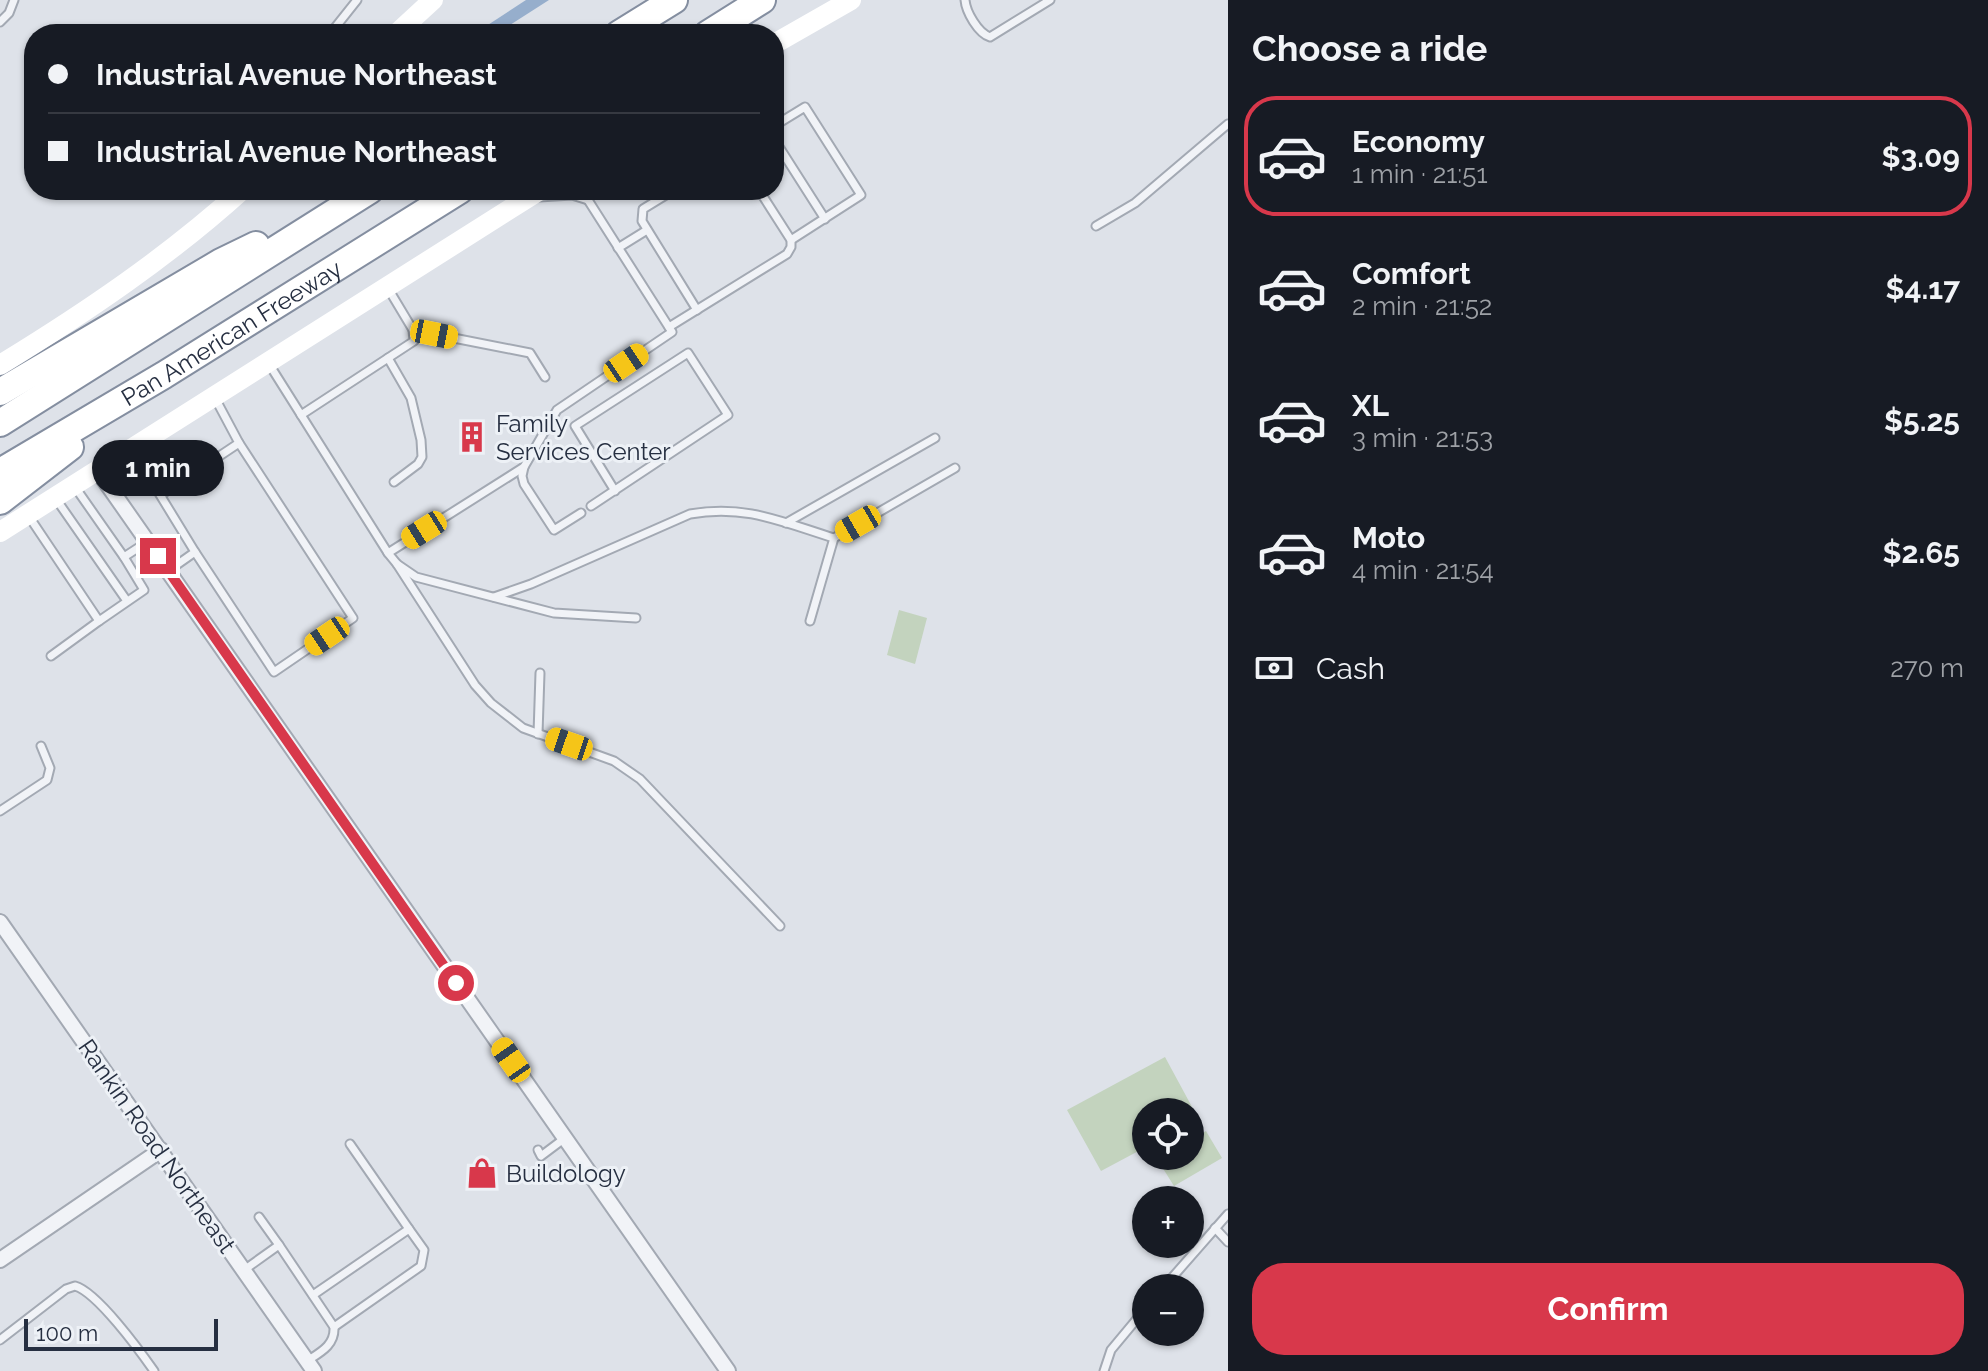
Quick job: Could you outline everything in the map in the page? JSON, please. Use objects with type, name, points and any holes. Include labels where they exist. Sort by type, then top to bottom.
[{"type":"highway","points":[[635,24],[674,0]]},
{"type":"highway","points":[[724,24],[762,0]]},
{"type":"highway","points":[[0,392],[221,262],[348,200]]},
{"type":"highway","name":"Pan American Freeway","points":[[0,423],[352,200]]},
{"type":"highway","name":"Pan American Freeway","points":[[0,472],[164,375],[444,200]]},
{"type":"highway","points":[[0,501],[164,375]]},
{"type":"main road","points":[[402,24],[420,0]]},
{"type":"main road","points":[[405,24],[433,0]]},
{"type":"main road","points":[[784,38],[851,0]]},
{"type":"main road","points":[[0,364],[108,296],[230,200]]},
{"type":"main road","points":[[0,532],[525,200]]},
{"type":"street","points":[[98,471],[728,1371]]},
{"type":"street","name":"Rankin Road Northeast","points":[[0,922],[311,1366]]},
{"type":"street","points":[[0,1260],[161,1150]]},
{"type":"lane","points":[[0,22],[9,13],[14,0]]},
{"type":"lane","points":[[338,24],[357,0]]},
{"type":"lane","points":[[965,0],[966,8],[984,35],[990,37],[1050,0]]},
{"type":"lane","points":[[784,120],[805,107],[861,195],[791,240]]},
{"type":"lane","points":[[1096,226],[1135,203],[1228,124]]},
{"type":"lane","points":[[784,155],[825,219]]},
{"type":"lane","points":[[581,513],[554,530],[524,484],[524,467],[557,410],[672,332],[588,200]]},
{"type":"lane","points":[[658,200],[643,209],[642,221],[697,310]]},
{"type":"lane","points":[[669,327],[787,254],[791,240],[765,200]]},
{"type":"lane","points":[[618,248],[647,230]]},
{"type":"lane","points":[[301,415],[414,341],[413,330],[388,288]]},
{"type":"lane","points":[[413,330],[530,353],[545,377]]},
{"type":"lane","points":[[591,506],[615,491],[728,415],[688,353],[575,426],[615,491]]},
{"type":"lane","points":[[388,358],[411,398],[422,457],[418,464],[394,482]]},
{"type":"lane","points":[[268,362],[388,553],[475,685],[491,703],[523,728],[614,761],[640,779],[780,926]]},
{"type":"lane","points":[[132,448],[195,552],[274,672],[353,618],[239,443],[214,396]]},
{"type":"lane","points":[[786,523],[935,438]]},
{"type":"lane","points":[[161,495],[239,443]]},
{"type":"lane","points":[[388,553],[524,467]]},
{"type":"lane","points":[[810,621],[834,538],[955,468]]},
{"type":"lane","points":[[51,656],[144,590],[74,486]]},
{"type":"lane","points":[[55,498],[127,601]]},
{"type":"lane","points":[[492,597],[531,584],[690,514],[713,510],[742,510],[834,538]]},
{"type":"lane","points":[[28,515],[99,621]]},
{"type":"lane","points":[[124,557],[147,542]]},
{"type":"lane","points":[[168,571],[195,552]]},
{"type":"lane","points":[[397,564],[416,577],[554,613],[636,618]]},
{"type":"lane","points":[[538,734],[540,673]]},
{"type":"lane","points":[[0,811],[47,780],[50,768],[41,746]]},
{"type":"lane","points":[[538,1150],[541,1156],[565,1138]]},
{"type":"lane","points":[[334,1327],[421,1266],[424,1250],[350,1144]]},
{"type":"lane","points":[[1175,1274],[1228,1214]]},
{"type":"lane","points":[[259,1217],[334,1327],[330,1345],[311,1366]]},
{"type":"lane","points":[[1215,1228],[1228,1242]]},
{"type":"lane","points":[[313,1295],[409,1229]]},
{"type":"lane","points":[[244,1270],[279,1245]]},
{"type":"lane","points":[[0,1340],[66,1289],[75,1286],[88,1292],[154,1371]]},
{"type":"lane","points":[[1104,1371],[1111,1350],[1132,1325]]},
{"type":"green space","points":[[899,610],[927,618],[915,664],[887,655]]},
{"type":"green space","points":[[1165,1057],[1187,1098],[1132,1098],[1132,1154],[1101,1171],[1067,1110]]},
{"type":"green space","points":[[1204,1132],[1222,1158],[1204,1168]]},
{"type":"green space","points":[[1164,1170],[1201,1170],[1174,1186]]},
{"type":"water","points":[[526,0],[549,0],[512,24],[489,24]]},
{"type":"place","name":"Family Services Center","points":[[472,437]]},
{"type":"place","name":"Buildology","points":[[482,1173]]},
{"type":"route","points":[[158,556],[456,983]]}]
